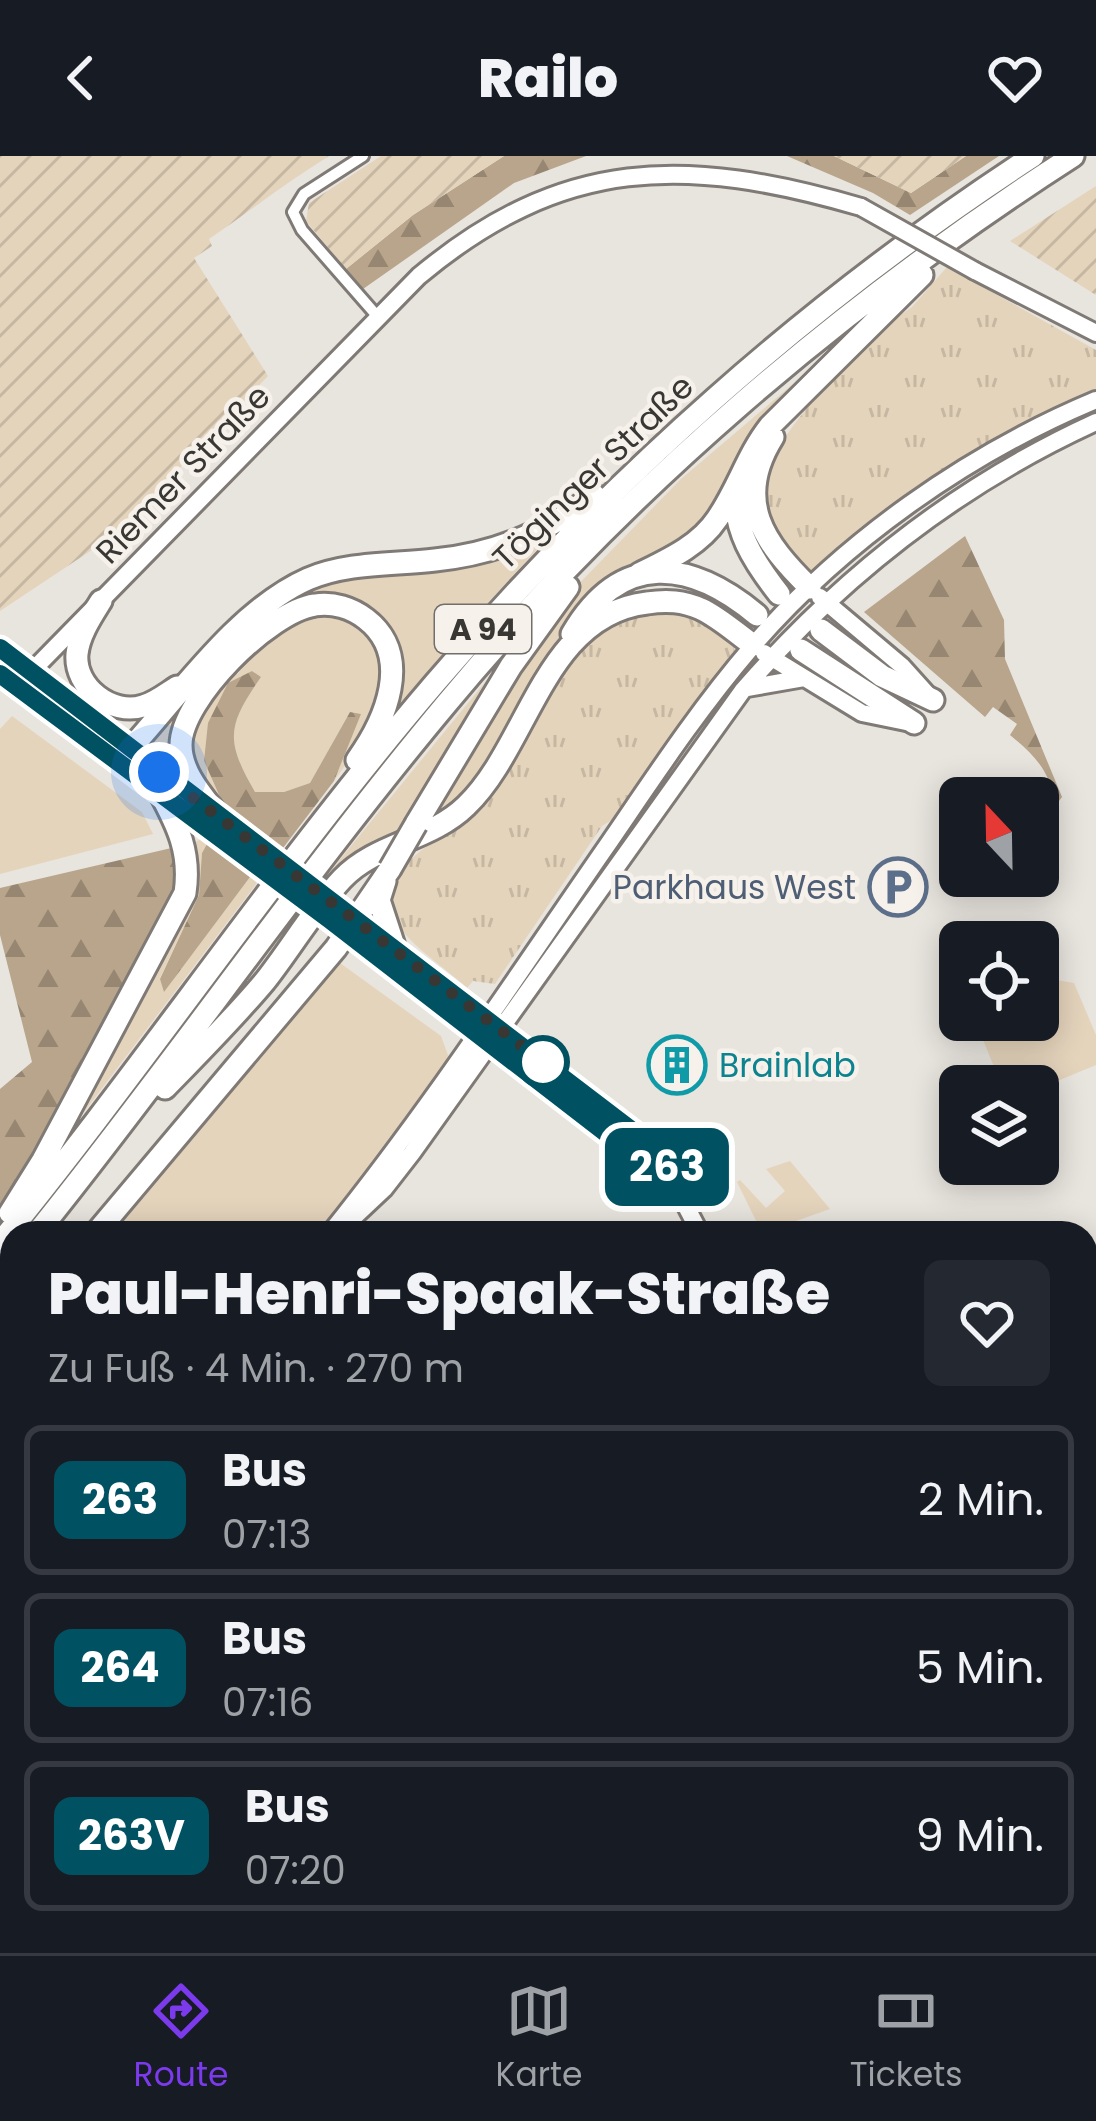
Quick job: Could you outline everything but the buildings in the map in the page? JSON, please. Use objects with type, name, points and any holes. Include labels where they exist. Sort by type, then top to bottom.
[{"type":"highway","name":"Töginger Straße","points":[[18,1221],[331,813],[493,617],[569,536],[650,458],[812,318],[1033,156]]},
{"type":"highway","name":"Töginger Straße","points":[[47,1221],[424,732],[594,543],[777,376],[976,222],[1073,156]]},
{"type":"highway","points":[[117,1133],[231,1020],[341,880],[358,865],[429,834],[472,801],[592,604],[617,584],[691,546],[716,522],[750,452],[788,408],[976,222]]},
{"type":"highway","points":[[788,408],[756,478],[755,506],[762,532],[777,555],[818,595]]},
{"type":"highway","points":[[130,759],[249,618],[299,584],[348,567],[490,552],[539,532],[650,458]]},
{"type":"highway","points":[[736,485],[744,542],[779,594]]},
{"type":"highway","points":[[395,949],[380,900],[390,869],[511,666],[575,578],[594,543]]},
{"type":"highway","points":[[639,574],[692,574],[726,590],[758,615]]},
{"type":"highway","points":[[101,601],[76,656],[86,684],[102,700],[127,709],[142,706],[198,674]]},
{"type":"highway","points":[[554,666],[600,619],[636,604],[659,601],[700,608],[762,652]]},
{"type":"highway","points":[[219,817],[186,768],[181,751],[185,722],[206,690],[270,624],[319,604],[345,608],[374,626],[388,650],[392,675],[385,711],[369,744],[341,782],[331,813]]},
{"type":"highway","points":[[820,630],[882,676],[933,700]]},
{"type":"highway","points":[[801,650],[914,723]]},
{"type":"highway","points":[[3,1221],[43,1160],[185,893],[188,872],[182,835],[159,791]]},
{"type":"highway","points":[[105,1221],[342,919],[390,869]]},
{"type":"main road","name":"Riemer Straße","points":[[32,678],[101,601],[451,246],[487,220],[548,188],[604,169],[673,161],[743,166],[816,188],[861,207],[1096,333]]},
{"type":"main road","points":[[347,1221],[384,1189],[701,709],[905,509],[1022,435],[1096,400]]},
{"type":"main road","points":[[818,595],[970,489],[1096,422]]},
{"type":"main road","points":[[818,595],[902,666],[933,700]]},
{"type":"main road","points":[[0,648],[53,702],[219,817],[237,839]]},
{"type":"main road","points":[[762,652],[862,712],[914,723]]},
{"type":"main road","points":[[489,1033],[674,787],[743,690],[762,652]]},
{"type":"main road","points":[[0,664],[4,683]]},
{"type":"main road","points":[[4,683],[32,678]]},
{"type":"main road","points":[[743,690],[804,678]]},
{"type":"main road","points":[[4,683],[53,702]]},
{"type":"main road","points":[[130,759],[159,791],[237,839],[489,1033]]},
{"type":"main road","points":[[656,774],[674,787]]},
{"type":"main road","points":[[342,919],[395,949],[642,1161],[670,1175],[694,1221]]},
{"type":"street","points":[[363,156],[304,194],[293,212],[302,230],[378,317]]},
{"type":"green space","points":[[0,156],[329,156],[209,239],[212,246],[194,258],[268,376],[131,524],[0,611]]},
{"type":"green space","points":[[381,156],[504,156],[413,215],[346,269],[306,221],[309,203]]},
{"type":"green space","points":[[504,156],[586,156],[514,183],[363,289],[346,269],[413,215]]},
{"type":"green space","points":[[787,156],[834,156],[911,193],[966,156],[999,156],[910,215],[873,193]]},
{"type":"green space","points":[[834,156],[966,156],[911,193]]},
{"type":"green space","points":[[1096,186],[1096,295],[1010,241]]},
{"type":"green space","points":[[947,267],[1096,350],[1096,394],[1074,402],[816,573],[809,570],[788,554],[765,513],[764,485],[773,459],[788,433],[830,383],[912,307]]},
{"type":"green space","points":[[854,332],[748,441],[705,523],[573,619],[471,793],[426,824],[565,598],[681,479]]},
{"type":"green space","points":[[554,531],[392,715],[400,692],[359,603],[327,594],[291,603],[193,696],[189,788],[144,751],[147,740],[250,631],[323,581]]},
{"type":"green space","points":[[965,536],[1004,620],[1005,659],[1054,777],[1046,777],[1028,750],[1010,735],[1017,724],[993,707],[985,717],[864,612]]},
{"type":"green space","points":[[676,609],[732,639],[736,656],[615,818],[602,826],[495,984],[473,981],[467,988],[395,921],[389,907],[392,881],[414,856],[485,799],[586,643],[630,612]]},
{"type":"green space","points":[[307,611],[336,613],[365,630],[384,659],[386,676],[377,708],[334,781],[360,714],[350,712],[310,783],[284,792],[255,792],[234,746],[241,708],[261,677],[252,671],[204,761],[224,806],[190,754],[198,713],[219,687],[239,673],[245,658]]},
{"type":"green space","points":[[518,642],[412,822],[392,842],[330,883],[324,879]]},
{"type":"green space","points":[[252,671],[261,677],[242,708],[234,733],[238,759],[255,792],[284,792],[310,783],[350,712],[361,714],[334,781],[283,848],[224,806],[204,761],[208,723],[228,683]]},
{"type":"green space","points":[[12,716],[142,812],[153,834],[0,874],[0,729]]},
{"type":"green space","points":[[201,839],[207,844],[199,895],[160,978],[164,991],[250,877],[257,883],[63,1140],[178,923],[191,844]]},
{"type":"green space","points":[[207,844],[250,877],[164,992],[160,979],[199,895]]},
{"type":"green space","points":[[180,846],[173,895],[0,1207],[0,1089],[32,1062],[0,935],[0,888]]},
{"type":"green space","points":[[340,963],[441,1036],[449,1058],[327,1221],[122,1221]]},
{"type":"green space","points":[[1059,980],[1074,983],[1096,1035],[1096,1065],[1059,1080],[1059,1065],[993,1065],[983,1041],[1059,1041]]},
{"type":"green space","points":[[790,1161],[830,1209],[796,1221],[756,1221],[737,1182],[766,1208],[785,1191],[766,1169]]},
{"type":"bus line","name":"263","points":[[0,648],[656,1149],[670,1175],[642,1161],[0,674]]},
{"type":"place","name":"Parkhaus West","points":[[898,887]]},
{"type":"place","name":"Brainlab","points":[[677,1065]]},
{"type":"route","points":[[159,772],[543,1062]]}]
